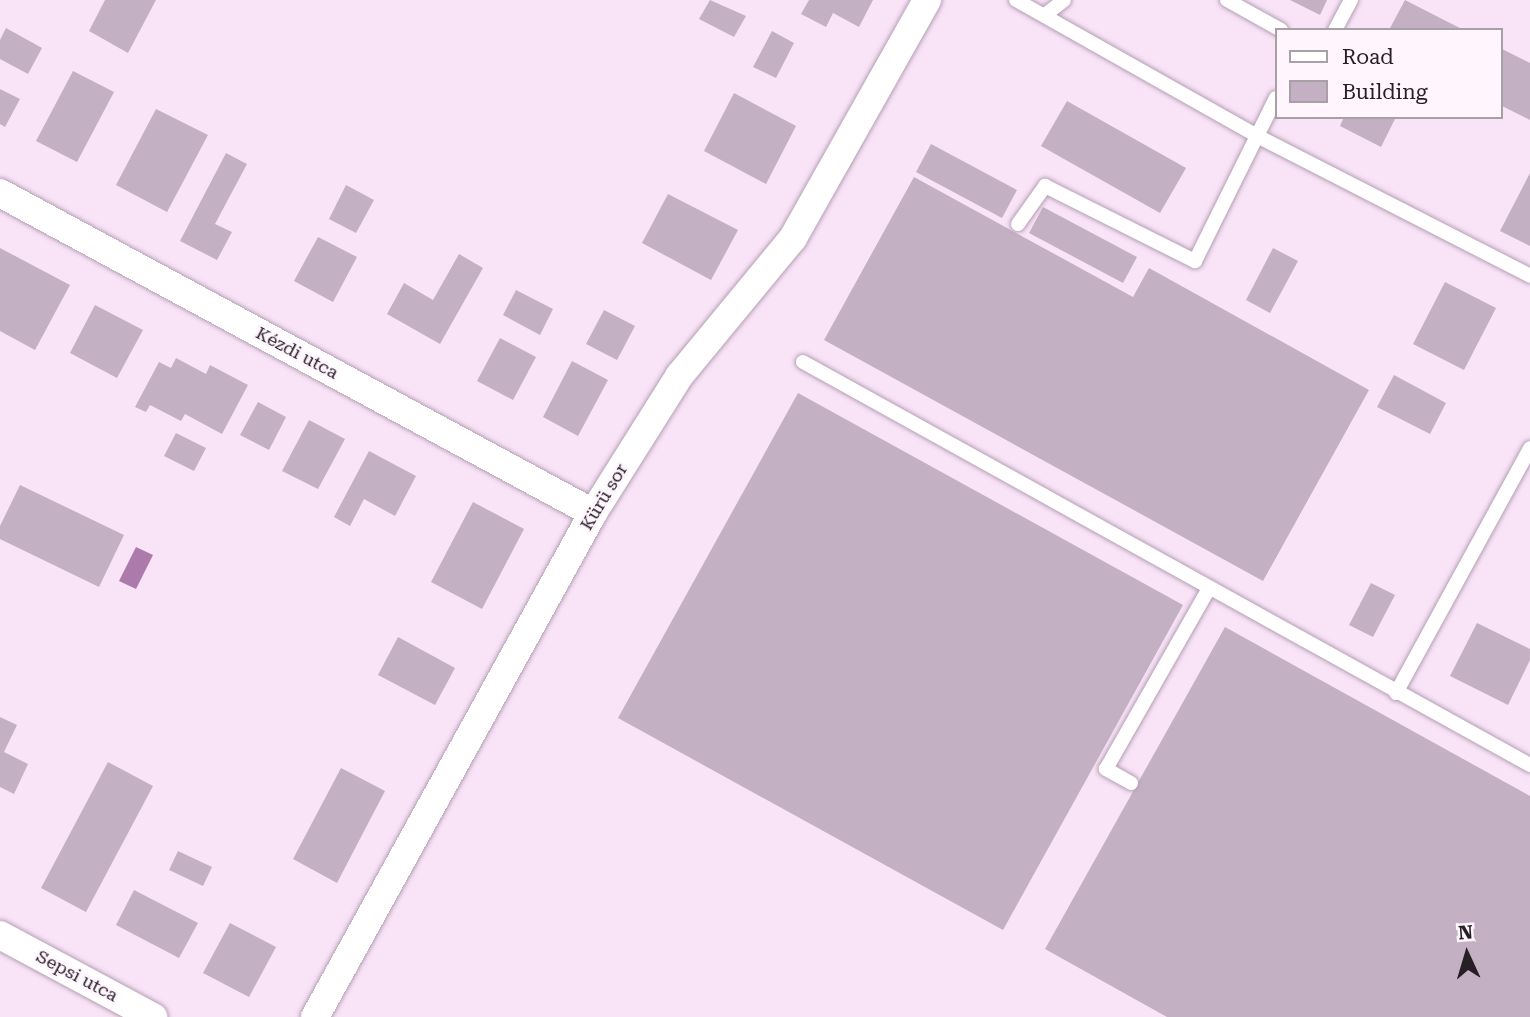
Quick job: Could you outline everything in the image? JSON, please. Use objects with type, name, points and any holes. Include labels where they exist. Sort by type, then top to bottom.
[{"type":"street","name":"Kürü sor","points":[[316,1017],[593,513],[680,375],[793,238],[926,0]]},
{"type":"street","name":"Kézdi utca","points":[[0,192],[593,513]]},
{"type":"street","name":"Sepsi utca","points":[[0,935],[153,1017]]},
{"type":"lane","points":[[1016,0],[1257,136],[1530,276]]},
{"type":"lane","points":[[1045,15],[1064,0]]},
{"type":"lane","points":[[1227,0],[1277,28]]},
{"type":"lane","points":[[1336,28],[1351,0]]},
{"type":"lane","points":[[1018,224],[1045,186],[1195,261],[1274,102]]},
{"type":"lane","points":[[803,362],[1209,590],[1530,765]]},
{"type":"lane","points":[[1396,693],[1530,448]]},
{"type":"lane","points":[[1131,783],[1106,769],[1209,590]]},
{"type":"shaded area","points":[[136,547],[153,555],[136,589],[119,581]]},
{"type":"building","points":[[105,0],[156,0],[128,53],[89,31]]},
{"type":"building","points":[[710,0],[746,16],[734,37],[699,19]]},
{"type":"building","points":[[809,0],[873,0],[859,27],[833,13],[826,27],[801,14]]},
{"type":"building","points":[[1290,0],[1327,0],[1320,15]]},
{"type":"building","points":[[1405,0],[1460,28],[1390,28]]},
{"type":"building","points":[[6,28],[42,48],[28,74],[0,59],[0,40]]},
{"type":"building","points":[[772,31],[794,43],[776,78],[753,67]]},
{"type":"building","points":[[1502,49],[1530,63],[1530,120],[1502,106]]},
{"type":"building","points":[[73,71],[114,92],[77,162],[36,141]]},
{"type":"building","points":[[0,89],[20,99],[5,127],[0,124]]},
{"type":"building","points":[[734,93],[796,126],[766,184],[704,151]]},
{"type":"building","points":[[1067,101],[1186,168],[1160,213],[1041,146]]},
{"type":"building","points":[[156,109],[208,135],[167,212],[116,185]]},
{"type":"building","points":[[1343,119],[1395,119],[1381,147],[1340,126]]},
{"type":"building","points":[[931,144],[1017,190],[1002,218],[916,172]]},
{"type":"building","points":[[226,153],[247,164],[215,224],[232,232],[217,260],[180,241]]},
{"type":"building","points":[[1530,173],[1530,246],[1500,231]]},
{"type":"building","points":[[914,177],[1133,297],[1149,268],[1369,390],[1263,581],[824,340]]},
{"type":"building","points":[[346,185],[374,200],[356,233],[329,219]]},
{"type":"building","points":[[668,194],[738,230],[711,280],[642,243]]},
{"type":"building","points":[[1043,207],[1137,257],[1123,283],[1029,233]]},
{"type":"building","points":[[318,237],[357,257],[333,302],[294,281]]},
{"type":"building","points":[[0,248],[70,285],[35,350],[0,331]]},
{"type":"building","points":[[1273,248],[1298,261],[1270,313],[1246,300]]},
{"type":"building","points":[[459,254],[483,268],[440,344],[387,314],[404,283],[433,300]]},
{"type":"building","points":[[1445,282],[1496,308],[1464,370],[1413,344]]},
{"type":"building","points":[[516,290],[553,309],[540,335],[503,315]]},
{"type":"building","points":[[95,305],[143,330],[117,378],[70,353]]},
{"type":"building","points":[[604,310],[635,326],[617,360],[586,344]]},
{"type":"building","points":[[500,338],[536,357],[513,400],[477,381]]},
{"type":"building","points":[[176,358],[206,374],[210,365],[248,385],[222,434],[185,414],[181,421],[150,405],[146,412],[135,407],[159,362],[171,368]]},
{"type":"building","points":[[572,361],[608,380],[578,436],[543,417]]},
{"type":"building","points":[[1394,375],[1446,403],[1430,434],[1377,407]]},
{"type":"building","points":[[798,393],[1183,605],[1003,930],[618,718]]},
{"type":"building","points":[[258,402],[286,417],[269,450],[240,435]]},
{"type":"building","points":[[309,420],[345,439],[318,489],[282,471]]},
{"type":"building","points":[[176,433],[206,448],[194,471],[164,456]]},
{"type":"building","points":[[369,451],[416,476],[395,516],[364,499],[350,526],[334,517]]},
{"type":"building","points":[[20,485],[124,535],[99,587],[0,539],[0,526]]},
{"type":"building","points":[[473,502],[524,529],[482,609],[431,582]]},
{"type":"building","points":[[1371,583],[1395,595],[1373,637],[1349,625]]},
{"type":"building","points":[[1477,623],[1530,649],[1530,660],[1508,705],[1450,676]]},
{"type":"building","points":[[1225,627],[1530,796],[1530,1017],[1167,1017],[1045,949]]},
{"type":"building","points":[[398,637],[455,668],[435,705],[378,675]]},
{"type":"building","points":[[0,717],[17,725],[4,752],[28,764],[14,794],[0,787]]},
{"type":"building","points":[[108,762],[153,786],[86,912],[41,888]]},
{"type":"building","points":[[341,768],[385,791],[337,883],[293,859]]},
{"type":"building","points":[[178,851],[212,867],[203,886],[169,870]]},
{"type":"building","points":[[134,890],[198,923],[179,958],[116,925]]},
{"type":"building","points":[[230,923],[276,947],[249,997],[203,973]]}]
